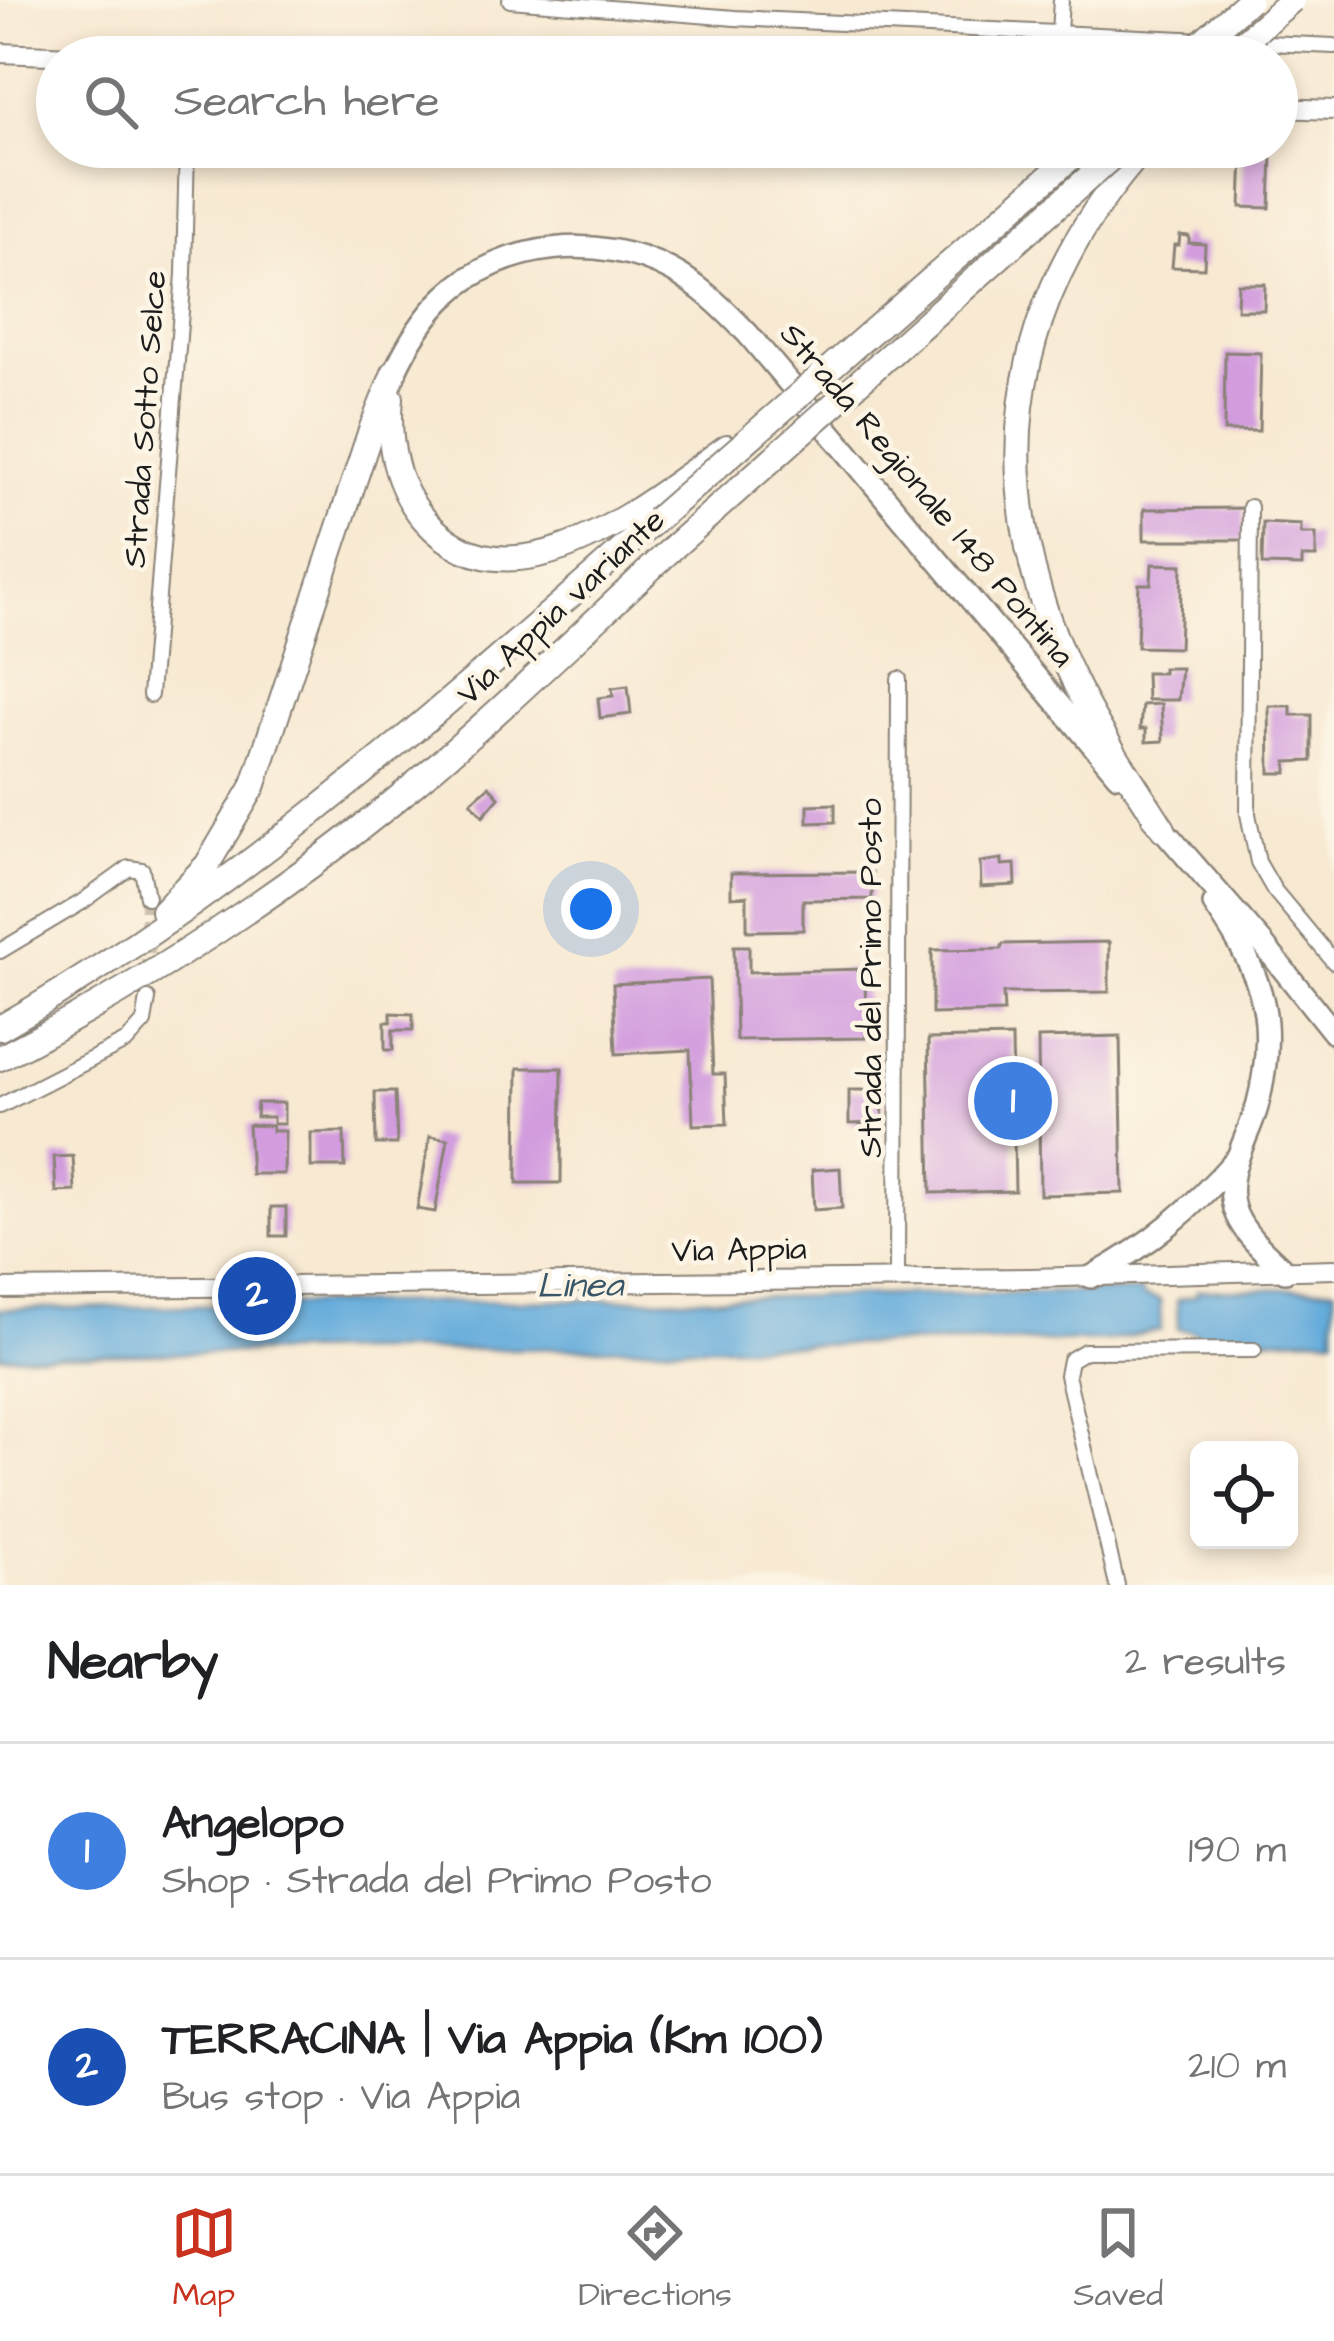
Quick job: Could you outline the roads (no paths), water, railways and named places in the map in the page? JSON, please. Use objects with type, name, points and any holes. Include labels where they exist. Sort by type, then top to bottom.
[{"type":"highway","points":[[1209,36],[1250,0]]},
{"type":"highway","points":[[1252,36],[1282,8]]},
{"type":"highway","name":"Via Appia variante","points":[[0,1028],[119,955],[329,802],[648,513],[793,400],[1059,168]]},
{"type":"highway","name":"Via Appia variante","points":[[0,1058],[143,976],[320,859],[500,709],[677,544],[1099,168]]},
{"type":"highway","points":[[1128,168],[1089,216],[1054,282],[1025,373],[1018,462],[1032,558],[1058,646],[1088,707],[1163,829]]},
{"type":"highway","points":[[394,373],[390,428],[399,476],[423,518],[460,547],[487,558],[539,555],[648,513]]},
{"type":"highway","points":[[0,1028],[121,945],[207,866],[253,787],[394,373]]},
{"type":"main road","points":[[0,53],[36,54]]},
{"type":"main road","points":[[1298,109],[1334,110]]},
{"type":"main road","name":"Strada Regionale 148 Pontina","points":[[394,373],[443,298],[499,263],[534,252],[573,247],[649,260],[699,288],[740,325],[1334,1033]]},
{"type":"main road","points":[[1163,829],[1239,943],[1260,992],[1267,1028],[1257,1106],[1232,1184],[1234,1209],[1246,1231],[1285,1271]]},
{"type":"main road","points":[[1263,944],[1334,1014]]},
{"type":"main road","points":[[1091,1276],[1174,1224],[1237,1157]]},
{"type":"main road","name":"Via Appia","points":[[0,1289],[1334,1269]]},
{"type":"street","points":[[510,0],[735,18],[1122,36]]},
{"type":"street","points":[[1059,33],[1061,0]]},
{"type":"street","points":[[1298,44],[1334,46]]},
{"type":"street","name":"Strada Sotto Selce","points":[[151,695],[184,274],[187,168]]},
{"type":"street","points":[[1250,506],[1248,814],[1258,862],[1274,890],[1334,962]]},
{"type":"street","name":"Strada del Primo Posto","points":[[897,1278],[898,679]]},
{"type":"street","points":[[0,951],[129,868],[142,870],[147,897]]},
{"type":"street","points":[[0,1106],[127,1041],[144,1022],[148,998]]},
{"type":"street","points":[[1117,1585],[1067,1375],[1070,1360],[1084,1352],[1254,1350]]},
{"type":"water","points":[[1334,1288],[1334,1337],[1198,1339],[1197,1332],[1178,1329],[1177,1300],[1197,1295],[1197,1290]]},
{"type":"water","points":[[1142,1291],[1143,1296],[1160,1300],[1161,1330],[1107,1341],[0,1356],[0,1309]]},
{"type":"tunnel","points":[[147,897],[148,975]]},
{"type":"place","name":"Angelopo","points":[[1013,1101]]},
{"type":"place","name":"TERRACINA | Via Appia (Km 100)","points":[[257,1296]]},
{"type":"water label","name":"Linea","points":[[580,1286]]}]
